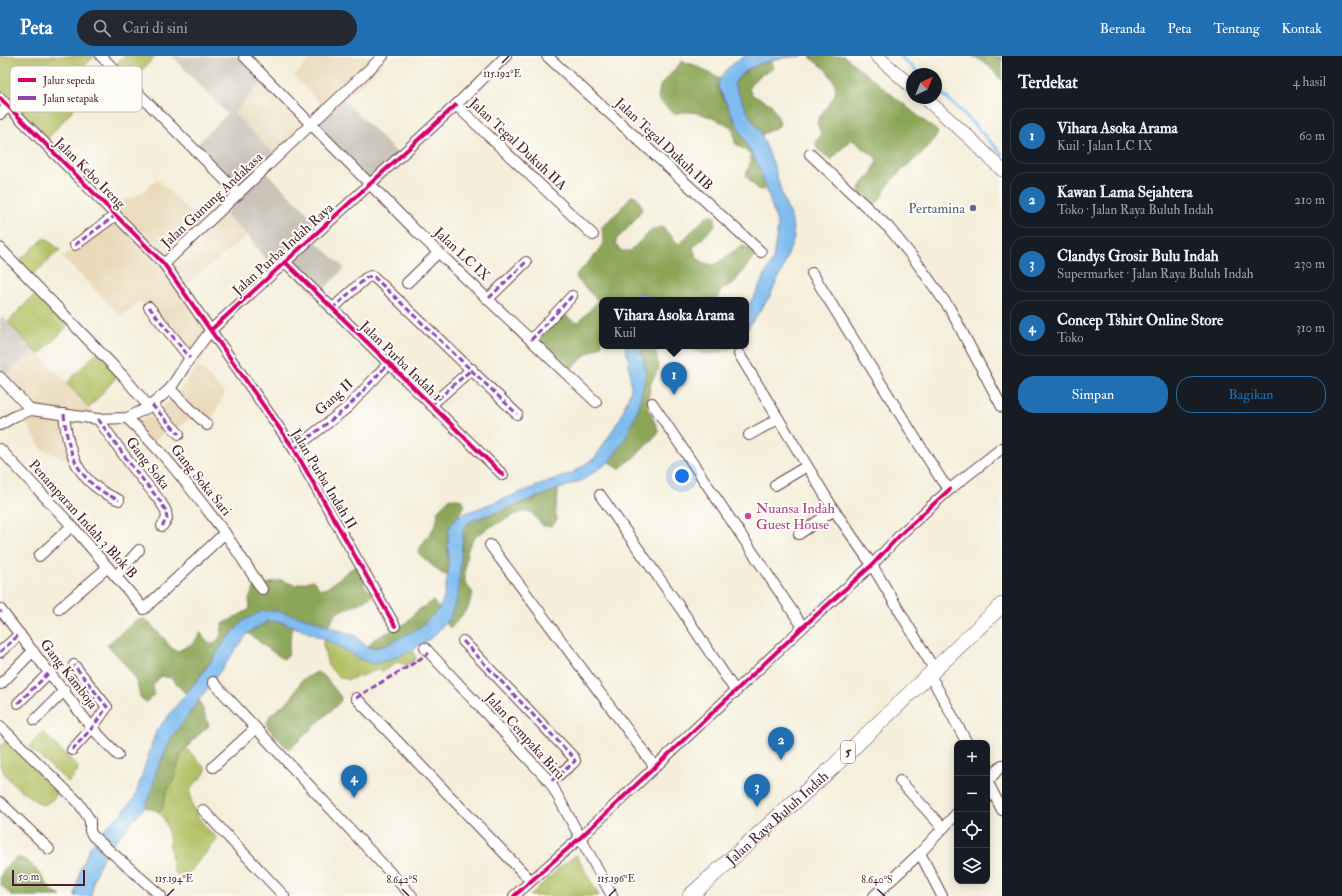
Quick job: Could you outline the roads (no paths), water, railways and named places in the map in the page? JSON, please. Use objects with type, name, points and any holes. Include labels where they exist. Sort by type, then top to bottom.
[{"type":"highway","name":"Jalan Raya Buluh Indah","points":[[690,896],[832,768],[1002,605]]},
{"type":"main road","points":[[877,56],[906,82]]},
{"type":"main road","points":[[931,104],[967,135],[1002,170]]},
{"type":"street","points":[[101,56],[111,66]]},
{"type":"street","name":"Jalan LC IX","points":[[244,56],[439,252],[489,298],[596,402]]},
{"type":"street","name":"Jalan Tegal Dukuh IIA","points":[[506,56],[456,105],[592,235]]},
{"type":"street","name":"Jalan Tegal Dukuh IIB","points":[[547,56],[761,252]]},
{"type":"street","name":"Jalan Gunung Andakasa","points":[[211,330],[164,264],[239,194],[380,57]]},
{"type":"street","points":[[142,97],[239,194]]},
{"type":"street","name":"Jalan Kebo Ireng","points":[[0,98],[9,106]]},
{"type":"street","name":"Jalan Purba Indah Raya","points":[[211,330],[456,105]]},
{"type":"street","points":[[0,114],[9,106]]},
{"type":"street","name":"Jalan Kebo Ireng","points":[[15,112],[164,264]]},
{"type":"street","points":[[810,154],[888,228],[915,260],[950,309],[1002,407]]},
{"type":"street","points":[[75,245],[116,215]]},
{"type":"street","points":[[0,248],[150,406],[179,434]]},
{"type":"street","points":[[407,284],[439,252]]},
{"type":"street","name":"Jalan Purba Indah 1","points":[[285,262],[503,474]]},
{"type":"street","points":[[489,298],[526,262]]},
{"type":"street","points":[[812,273],[942,481],[950,489]]},
{"type":"street","points":[[332,309],[366,278],[370,276],[374,277],[472,369],[517,414]]},
{"type":"street","points":[[531,340],[572,296]]},
{"type":"street","points":[[149,307],[190,358]]},
{"type":"street","points":[[0,425],[15,416],[31,410],[98,419],[127,418],[150,406],[170,389],[190,358],[211,330]]},
{"type":"street","name":"Jalan Purba Indah II","points":[[211,330],[294,448],[395,626]]},
{"type":"street","points":[[740,354],[834,510],[872,565],[932,671],[965,740]]},
{"type":"street","name":"Gang II","points":[[294,448],[348,407],[389,363]]},
{"type":"street","points":[[431,405],[472,369]]},
{"type":"street","points":[[0,377],[31,410]]},
{"type":"street","points":[[170,389],[207,426]]},
{"type":"street","points":[[652,403],[803,627]]},
{"type":"street","points":[[64,414],[66,439],[74,459],[97,490],[119,500]]},
{"type":"street","name":"Gang Soka Sari","points":[[127,418],[145,435],[177,472],[225,533],[144,609]]},
{"type":"street","name":"Gang Soka","points":[[98,419],[131,465],[164,506],[167,519],[162,526]]},
{"type":"street","points":[[749,435],[778,419]]},
{"type":"street","points":[[514,896],[581,838],[803,627],[872,565],[902,534],[950,489],[1002,448]]},
{"type":"street","name":"Penamparan Indah 3 Blok B","points":[[0,449],[72,526],[144,609]]},
{"type":"street","points":[[775,485],[807,466]]},
{"type":"street","points":[[600,495],[681,609],[736,692]]},
{"type":"street","points":[[799,534],[834,510]]},
{"type":"street","points":[[39,556],[72,526]]},
{"type":"street","points":[[225,533],[262,589]]},
{"type":"street","points":[[490,545],[655,767]]},
{"type":"street","points":[[116,576],[139,550]]},
{"type":"street","points":[[59,608],[108,567]]},
{"type":"street","name":"Gang Kamboja","points":[[1,611],[65,690],[92,728],[118,755]]},
{"type":"street","points":[[0,652],[20,634]]},
{"type":"street","points":[[463,641],[574,758],[575,761],[572,764],[550,782]]},
{"type":"street","name":"Jalan Cempaka Biru","points":[[425,648],[550,782],[612,896]]},
{"type":"street","points":[[0,684],[33,651]]},
{"type":"street","points":[[72,750],[92,728],[107,707],[74,665]]},
{"type":"street","points":[[18,703],[50,672]]},
{"type":"street","points":[[213,682],[412,896]]},
{"type":"street","points":[[35,720],[65,690]]},
{"type":"street","points":[[356,698],[531,881]]},
{"type":"street","points":[[0,726],[78,802],[90,820],[90,831],[93,836],[161,896]]},
{"type":"street","points":[[213,767],[256,728]]},
{"type":"street","points":[[990,779],[1002,765]]},
{"type":"street","points":[[900,781],[943,828]]},
{"type":"street","points":[[990,788],[1002,810]]},
{"type":"street","points":[[0,802],[49,849]]},
{"type":"street","points":[[203,810],[284,896]]},
{"type":"street","points":[[874,896],[920,853],[954,816]]},
{"type":"street","points":[[920,853],[942,896]]},
{"type":"water","points":[[746,56],[802,56],[764,62],[754,66],[739,77],[734,84],[747,112],[760,131],[773,163],[783,198],[792,221],[794,238],[783,268],[770,296],[749,327],[749,304],[773,259],[778,226],[761,172],[718,87],[721,77],[728,68]]},
{"type":"water","points":[[644,293],[651,297],[633,297]]},
{"type":"water","points":[[626,349],[641,349],[646,372],[639,406],[625,439],[609,462],[581,481],[468,522],[463,530],[458,595],[450,617],[434,636],[412,650],[390,660],[373,664],[360,659],[324,639],[282,622],[268,621],[248,633],[171,738],[156,772],[150,796],[145,807],[106,851],[94,877],[91,896],[75,896],[80,870],[90,847],[104,829],[121,814],[135,797],[156,731],[199,678],[226,640],[244,620],[263,611],[276,611],[310,619],[355,636],[367,647],[374,648],[385,646],[422,626],[439,609],[444,598],[449,566],[448,531],[452,523],[458,516],[572,473],[595,458],[621,417],[631,389],[629,362]]},
{"type":"waterway","points":[[900,56],[913,68]]},
{"type":"waterway","points":[[942,94],[1002,154]]},
{"type":"place","name":"Pertamina","points":[[973,208]]},
{"type":"place","name":"Vihara Asoka Arama","points":[[674,395]]},
{"type":"place","name":"Nuansa Indah Guest House","points":[[748,516]]},
{"type":"place","name":"Kawan Lama Sejahtera","points":[[781,760]]},
{"type":"place","name":"Concep Tshirt Online Store","points":[[354,798]]},
{"type":"place","name":"Clandys Grosir Bulu Indah","points":[[757,807]]}]
